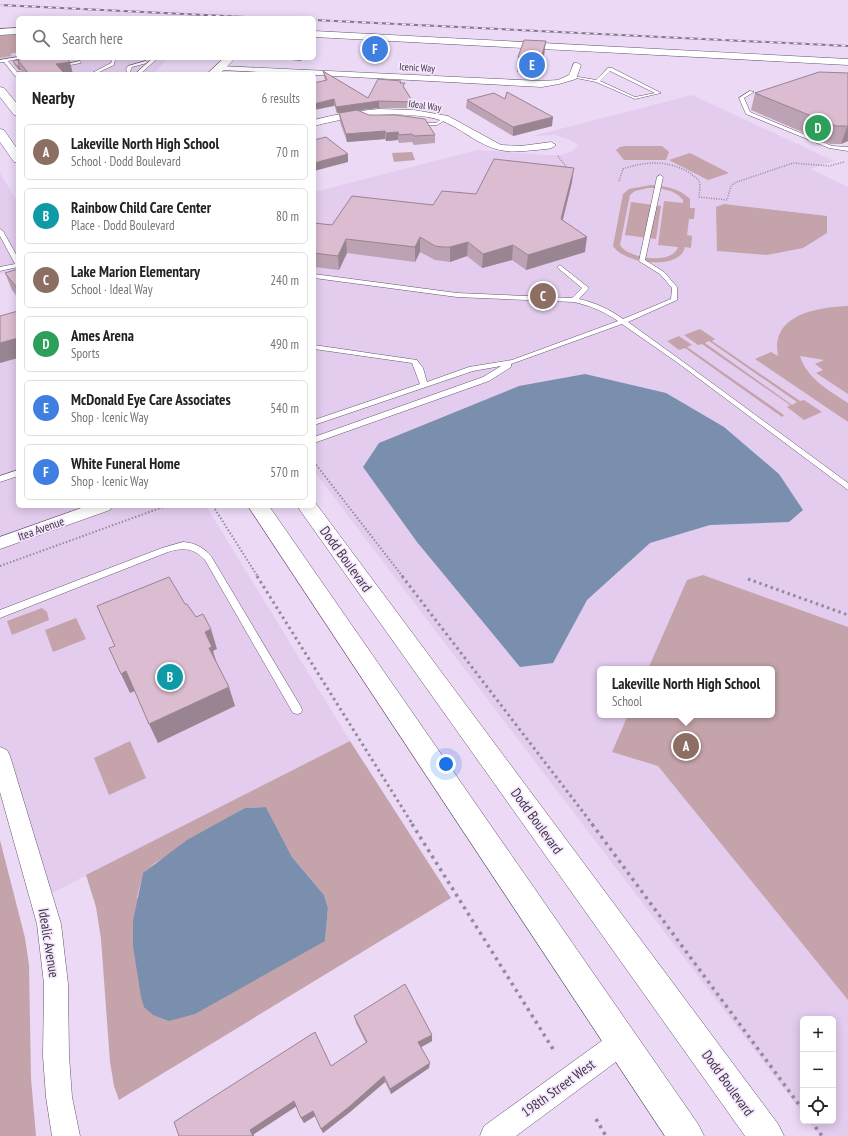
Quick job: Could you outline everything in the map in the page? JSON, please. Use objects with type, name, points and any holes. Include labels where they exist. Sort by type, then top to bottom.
[{"type":"main road","points":[[0,26],[16,29]]},
{"type":"main road","points":[[316,28],[848,55]]},
{"type":"main road","points":[[0,33],[16,29]]},
{"type":"main road","points":[[316,34],[848,62]]},
{"type":"main road","points":[[575,47],[584,43],[632,43]]},
{"type":"main road","points":[[575,47],[573,50],[577,65],[592,52],[598,50],[615,50]]},
{"type":"main road","points":[[215,72],[228,60]]},
{"type":"main road","points":[[0,90],[16,110]]},
{"type":"main road","points":[[0,109],[10,117],[7,126],[16,153]]},
{"type":"main road","points":[[259,508],[623,1041],[686,1136]]},
{"type":"main road","name":"Dodd Boulevard","points":[[308,508],[766,1136]]},
{"type":"street","points":[[573,77],[577,65]]},
{"type":"street","name":"Icenic Way","points":[[221,68],[298,72]]},
{"type":"street","name":"Icenic Way","points":[[316,73],[531,84],[559,82],[573,77]]},
{"type":"street","name":"Ideal Way","points":[[316,122],[340,116],[362,117],[410,113],[445,119],[461,125],[494,146],[526,148],[551,145]]},
{"type":"street","name":"Itea Avenue","points":[[0,543],[98,508]]},
{"type":"street","name":"Idealic Avenue","points":[[0,756],[49,924],[56,984],[56,1056],[59,1096],[66,1136]]},
{"type":"street","name":"198th Street West","points":[[494,1136],[623,1041]]},
{"type":"lane","points":[[2,61],[16,58]]},
{"type":"lane","points":[[96,72],[113,64],[114,62],[112,60]]},
{"type":"lane","points":[[138,70],[148,60]]},
{"type":"lane","points":[[138,70],[153,60]]},
{"type":"lane","points":[[2,61],[16,74]]},
{"type":"lane","points":[[52,68],[80,62],[84,66]]},
{"type":"lane","points":[[129,72],[128,69],[146,62]]},
{"type":"lane","points":[[573,77],[597,80],[636,98],[659,93],[610,69],[597,80]]},
{"type":"lane","points":[[30,72],[38,70]]},
{"type":"lane","points":[[752,92],[742,98],[748,114],[831,147],[848,149]]},
{"type":"lane","points":[[410,123],[432,125],[445,119]]},
{"type":"lane","points":[[316,422],[472,369],[513,362],[622,322],[674,300],[675,288],[662,273],[642,261],[660,177]]},
{"type":"lane","points":[[0,231],[16,261]]},
{"type":"lane","points":[[0,269],[16,265]]},
{"type":"lane","points":[[560,267],[586,288],[574,300]]},
{"type":"lane","points":[[316,276],[457,295],[574,300],[592,304],[606,310],[686,366],[848,487]]},
{"type":"lane","points":[[316,347],[415,361],[420,368],[424,385]]},
{"type":"lane","points":[[316,439],[486,379],[513,362]]},
{"type":"lane","points":[[0,479],[16,474]]},
{"type":"lane","points":[[0,614],[164,550],[182,545],[190,545],[198,548],[208,558],[296,710]]},
{"type":"path","points":[[551,145],[570,171]]},
{"type":"path","points":[[619,181],[623,169],[633,165],[657,163],[668,164],[679,167],[697,178],[701,185],[699,197],[727,200],[731,186],[734,183],[793,163],[829,166],[848,161]]},
{"type":"path","points":[[316,465],[562,783],[800,1106]]},
{"type":"path","points":[[0,566],[160,508]]},
{"type":"path","points":[[214,508],[553,1049]]},
{"type":"path","points":[[748,579],[848,615]]},
{"type":"path","points":[[596,1119],[606,1136]]},
{"type":"path","points":[[813,1124],[822,1136]]},
{"type":"shaded area","points":[[5,34],[16,34],[16,52],[10,54],[12,56],[0,58],[0,36]]},
{"type":"shaded area","points":[[16,51],[16,60],[166,60],[154,72],[16,72],[16,79],[0,59],[0,54]]},
{"type":"shaded area","points":[[692,95],[834,161],[810,169],[848,187],[848,1136],[820,1136],[810,1124],[836,1124],[836,1016],[800,1016],[800,1110],[316,474],[316,191],[478,150],[561,155],[573,151],[578,145],[570,140],[555,135],[533,136]]},
{"type":"shaded area","points":[[662,146],[669,152],[666,160],[624,160],[616,150],[620,147]]},
{"type":"shaded area","points":[[412,152],[415,160],[394,162],[392,153]]},
{"type":"shaded area","points":[[690,153],[729,173],[708,180],[669,160]]},
{"type":"shaded area","points":[[0,173],[16,200],[16,270],[0,274]]},
{"type":"shaded area","points":[[651,185],[661,186],[672,188],[686,195],[690,199],[690,208],[695,208],[694,219],[689,219],[687,235],[692,236],[691,248],[685,247],[681,255],[673,260],[663,262],[639,261],[619,252],[613,246],[623,194],[629,189]],"holes":[[[648,188],[671,191],[676,193],[683,200],[683,203],[664,201],[658,245],[678,247],[674,253],[660,258],[641,257],[632,254],[620,245],[630,195],[635,191]]]},
{"type":"shaded area","points":[[631,202],[661,206],[656,239],[625,235]]},
{"type":"shaded area","points":[[724,204],[827,216],[827,233],[803,248],[767,255],[717,251],[716,207]]},
{"type":"shaded area","points":[[848,306],[848,394],[816,373],[823,370],[815,364],[824,360],[800,356],[808,371],[820,384],[848,403],[848,422],[755,359],[771,352],[778,356],[777,342],[781,331],[788,322],[798,316],[823,308]]},
{"type":"shaded area","points":[[16,328],[16,508],[207,508],[350,741],[42,898],[0,756],[0,332]]},
{"type":"shaded area","points":[[700,329],[715,339],[712,341],[800,401],[804,400],[822,412],[804,420],[787,407],[790,405],[702,344],[698,345],[684,335]],"holes":[[[709,341],[797,402],[792,405],[705,343]]]},
{"type":"shaded area","points":[[679,336],[692,345],[687,347],[784,415],[782,417],[685,348],[679,350],[667,341]]},
{"type":"shaded area","points":[[703,575],[848,627],[848,1000],[658,766],[612,752],[627,718],[775,718],[775,666],[649,666],[687,580]]},
{"type":"shaded area","points":[[42,608],[47,612],[49,620],[12,635],[7,621]]},
{"type":"shaded area","points":[[76,618],[86,639],[53,652],[45,630]]},
{"type":"shaded area","points":[[130,741],[146,778],[109,795],[94,758]]},
{"type":"shaded area","points":[[350,741],[451,898],[119,1100],[114,1086],[110,1062],[101,939],[96,907],[86,875]],"holes":[[[266,807],[292,857],[324,895],[328,908],[325,941],[137,898],[143,874],[155,863],[245,808]]]},
{"type":"shaded area","points":[[0,840],[25,938],[29,965],[31,1078],[36,1136],[0,1136]]},
{"type":"water","points":[[585,374],[666,393],[724,427],[779,474],[803,510],[789,522],[710,525],[650,543],[587,600],[553,663],[520,667],[417,542],[363,467],[379,443],[519,386]]},
{"type":"water","points":[[266,807],[292,857],[324,895],[328,908],[325,941],[195,1014],[169,1021],[153,1015],[144,1007],[141,997],[133,946],[133,921],[143,873],[187,840],[245,808]]},
{"type":"building","points":[[524,40],[546,41],[541,58],[518,57]]},
{"type":"building","points":[[18,60],[19,66],[17,66],[13,61]]},
{"type":"building","points":[[18,60],[68,60],[70,62],[56,64],[63,72],[27,72]]},
{"type":"building","points":[[323,71],[368,98],[378,79],[401,81],[400,83],[405,83],[403,86],[413,102],[379,101],[336,107],[334,99],[316,104],[316,83],[327,80]]},
{"type":"building","points":[[819,72],[848,73],[848,126],[836,126],[755,93]]},
{"type":"building","points":[[507,92],[553,117],[513,127],[467,100],[494,93],[505,99]]},
{"type":"building","points":[[357,110],[369,115],[396,115],[425,119],[435,135],[399,135],[398,132],[386,133],[385,131],[346,134],[339,113]]},
{"type":"building","points":[[326,137],[348,154],[316,162],[316,140]]},
{"type":"building","points":[[494,159],[574,168],[561,219],[587,237],[528,255],[513,245],[483,254],[468,242],[450,247],[443,247],[435,246],[420,237],[415,247],[346,239],[338,256],[316,253],[316,223],[332,225],[352,196],[433,205],[442,191],[476,194]]},
{"type":"building","points":[[16,270],[16,287],[5,273]]},
{"type":"building","points":[[16,312],[16,339],[0,343],[0,316]]},
{"type":"building","points":[[169,577],[185,604],[187,604],[196,617],[203,614],[211,629],[205,632],[212,647],[209,648],[229,687],[149,724],[126,671],[121,674],[109,648],[115,646],[97,606]]},
{"type":"building","points":[[405,984],[432,1035],[418,1042],[430,1063],[390,1089],[384,1076],[321,1129],[313,1111],[301,1118],[294,1101],[250,1130],[253,1136],[179,1136],[174,1122],[315,1032],[331,1066],[367,1042],[354,1016]]},
{"type":"railway","points":[[0,5],[225,16]]},
{"type":"railway","points":[[316,20],[848,46]]},
{"type":"place","name":"White Funeral Home","points":[[375,49]]},
{"type":"place","name":"McDonald Eye Care Associates","points":[[532,65]]},
{"type":"place","name":"Ames Arena","points":[[818,128]]},
{"type":"place","name":"Lake Marion Elementary","points":[[543,296]]},
{"type":"place","name":"Rainbow Child Care Center","points":[[170,677]]},
{"type":"place","name":"Lakeville North High School","points":[[686,746]]}]
